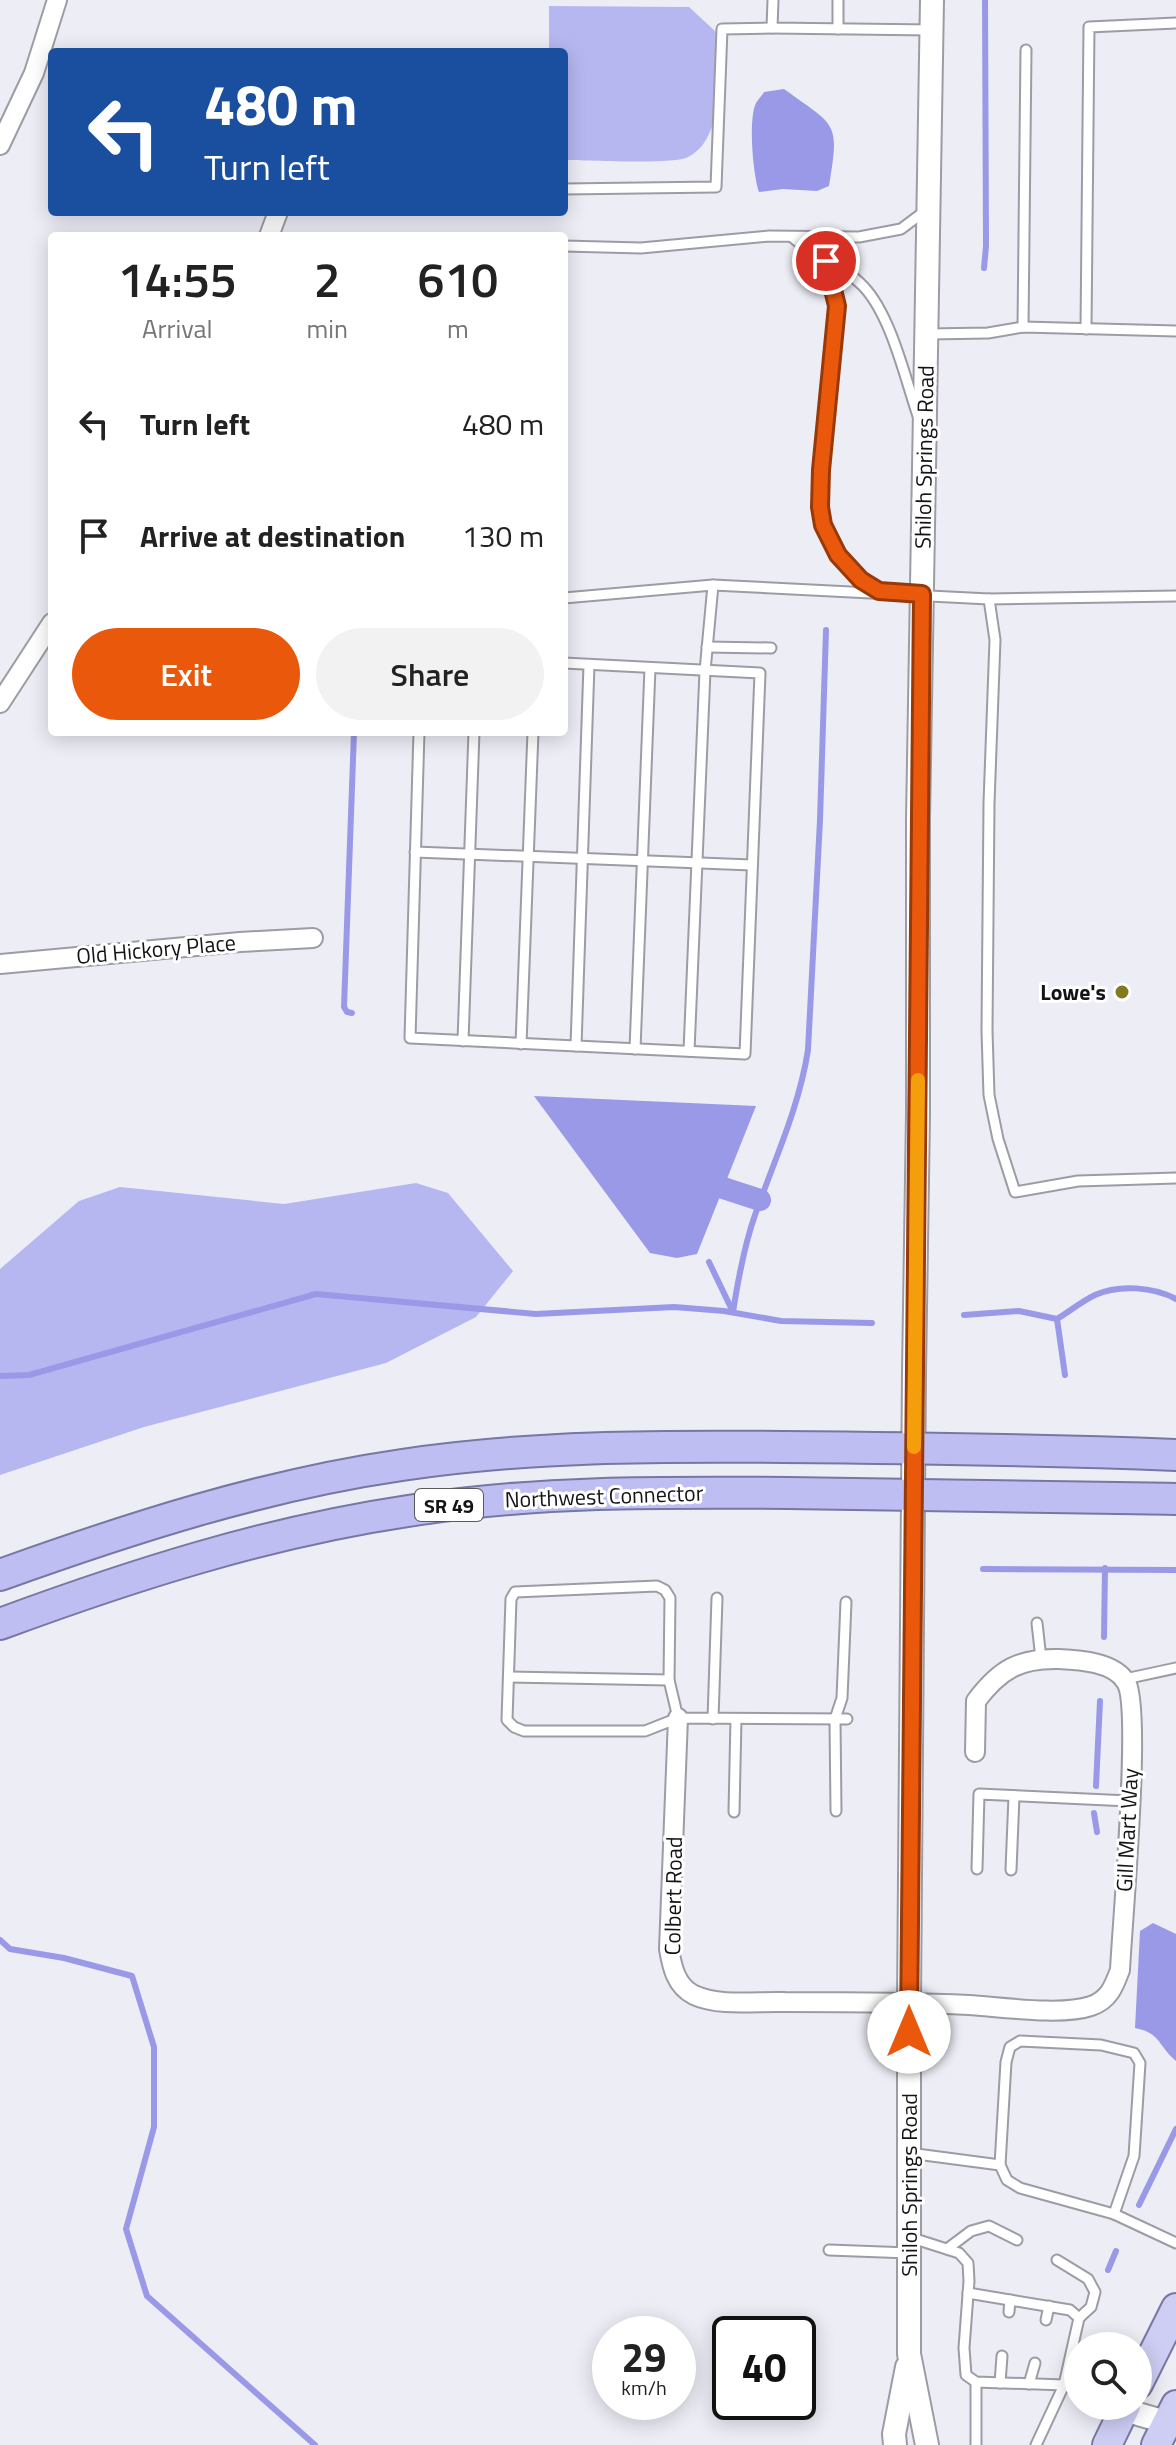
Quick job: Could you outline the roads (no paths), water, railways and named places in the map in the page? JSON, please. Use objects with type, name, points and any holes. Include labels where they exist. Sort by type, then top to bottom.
[{"type":"highway","name":"Northwest Connector","points":[[0,1575],[201,1508],[333,1477],[483,1455],[619,1447],[914,1448],[1176,1455]]},
{"type":"highway","name":"Northwest Connector","points":[[0,1624],[82,1594],[212,1553],[342,1522],[488,1501],[622,1493],[1176,1499]]},
{"type":"main road","points":[[1152,2356],[1176,2308]]},
{"type":"main road","points":[[1107,2445],[1117,2420]]},
{"type":"street","points":[[0,145],[34,73],[57,0]]},
{"type":"street","name":"Shiloh Springs Road","points":[[895,2445],[894,2434],[909,2354],[915,1248],[925,334],[932,0]]},
{"type":"street","points":[[0,703],[48,629]]},
{"type":"street","name":"Old Hickory Place","points":[[0,964],[313,938]]},
{"type":"street","points":[[975,1752],[976,1701],[1008,1668],[1024,1661],[1073,1660],[1100,1665],[1125,1679]]},
{"type":"street","name":"Gill Mart Way","points":[[909,2002],[1060,2010],[1093,2006],[1113,1991],[1120,1970],[1132,1737],[1129,1688],[1125,1679]]},
{"type":"street","name":"Colbert Road","points":[[678,1718],[669,1949],[678,1982],[696,1996],[727,2001],[909,2002]]},
{"type":"street","name":"Shiloh Springs Road","points":[[909,2354],[927,2445]]},
{"type":"lane","points":[[772,28],[773,0]]},
{"type":"lane","points":[[838,0],[838,29]]},
{"type":"lane","points":[[1086,329],[1089,27],[1176,23]]},
{"type":"lane","points":[[568,189],[716,187],[722,29],[932,30]]},
{"type":"lane","points":[[1023,327],[1026,50]]},
{"type":"lane","points":[[568,246],[641,248],[769,236],[870,236],[901,229],[927,210]]},
{"type":"lane","points":[[792,237],[864,287],[890,337],[924,433]]},
{"type":"lane","points":[[826,261],[837,306],[820,507],[823,525],[838,555],[861,580],[879,591]]},
{"type":"lane","points":[[925,334],[988,333],[1023,327],[1176,331]]},
{"type":"lane","points":[[689,1051],[705,671],[713,585]]},
{"type":"lane","points":[[568,598],[713,585],[879,591],[989,599],[1176,596]]},
{"type":"lane","points":[[989,599],[995,640],[989,803],[989,1095],[998,1139],[1015,1192],[1078,1181],[1176,1178]]},
{"type":"lane","points":[[707,647],[771,648]]},
{"type":"lane","points":[[419,736],[410,1038],[745,1054],[760,673],[568,663]]},
{"type":"lane","points":[[576,1046],[589,665]]},
{"type":"lane","points":[[635,1049],[650,668]]},
{"type":"lane","points":[[463,1041],[474,736]]},
{"type":"lane","points":[[521,1044],[533,736]]},
{"type":"lane","points":[[415,852],[752,865]]},
{"type":"lane","points":[[678,1718],[669,1680],[670,1598],[665,1590],[657,1586],[515,1592],[511,1599],[507,1720],[524,1731],[645,1731],[678,1718],[847,1719]]},
{"type":"lane","points":[[713,1719],[717,1598]]},
{"type":"lane","points":[[836,1811],[835,1719],[842,1698],[846,1602]]},
{"type":"lane","points":[[1037,1623],[1041,1659]]},
{"type":"lane","points":[[1125,1679],[1176,1668]]},
{"type":"lane","points":[[509,1677],[669,1680]]},
{"type":"lane","points":[[734,1812],[736,1719]]},
{"type":"lane","points":[[977,1869],[979,1794],[1129,1801]]},
{"type":"lane","points":[[1011,1870],[1014,1796]]},
{"type":"lane","points":[[1114,2214],[1134,2156],[1140,2063],[1134,2053],[1101,2045],[1020,2041],[1010,2047],[1006,2062],[1000,2165],[1007,2180],[1020,2188],[1114,2214],[1176,2243]]},
{"type":"lane","points":[[909,2153],[1000,2165]]},
{"type":"lane","points":[[947,2249],[971,2231],[989,2226],[1017,2240]]},
{"type":"lane","points":[[829,2250],[909,2245],[959,2253],[968,2263],[964,2348],[966,2375],[976,2382],[1064,2385],[1036,2445]]},
{"type":"lane","points":[[1057,2260],[1088,2279],[1095,2292],[1091,2307],[1079,2318],[1076,2332]]},
{"type":"lane","points":[[968,2293],[1070,2310],[1079,2318]]},
{"type":"lane","points":[[1009,2312],[1010,2300]]},
{"type":"lane","points":[[1046,2320],[1049,2306]]},
{"type":"lane","points":[[1000,2383],[1002,2356]]},
{"type":"lane","points":[[1029,2384],[1035,2363]]},
{"type":"lane","points":[[976,2382],[976,2445]]},
{"type":"waterway","points":[[984,268],[985,0]]},
{"type":"waterway","points":[[733,1312],[748,1239],[792,1113],[808,1050],[826,630]]},
{"type":"waterway","points":[[352,1013],[344,1007],[354,736]]},
{"type":"waterway","points":[[714,1185],[760,1200]]},
{"type":"waterway","points":[[709,1262],[733,1312]]},
{"type":"waterway","points":[[964,1315],[1019,1311],[1057,1319],[1095,1295],[1125,1288],[1157,1292],[1176,1299]]},
{"type":"waterway","points":[[0,1376],[29,1375],[316,1294],[536,1314],[674,1307],[724,1311],[781,1321],[872,1323]]},
{"type":"waterway","points":[[1057,1319],[1065,1375]]},
{"type":"waterway","points":[[1104,1637],[1105,1568]]},
{"type":"waterway","points":[[983,1569],[1176,1570]]},
{"type":"waterway","points":[[1096,1786],[1100,1701]]},
{"type":"waterway","points":[[1094,1813],[1097,1832]]},
{"type":"waterway","points":[[0,1940],[10,1949],[64,1958],[132,1976],[154,2047],[154,2127],[126,2229],[147,2296],[315,2445]]},
{"type":"waterway","points":[[1139,2205],[1176,2129]]},
{"type":"waterway","points":[[1108,2270],[1116,2251]]},
{"type":"place","name":"Lowe's","points":[[1122,992]]}]
